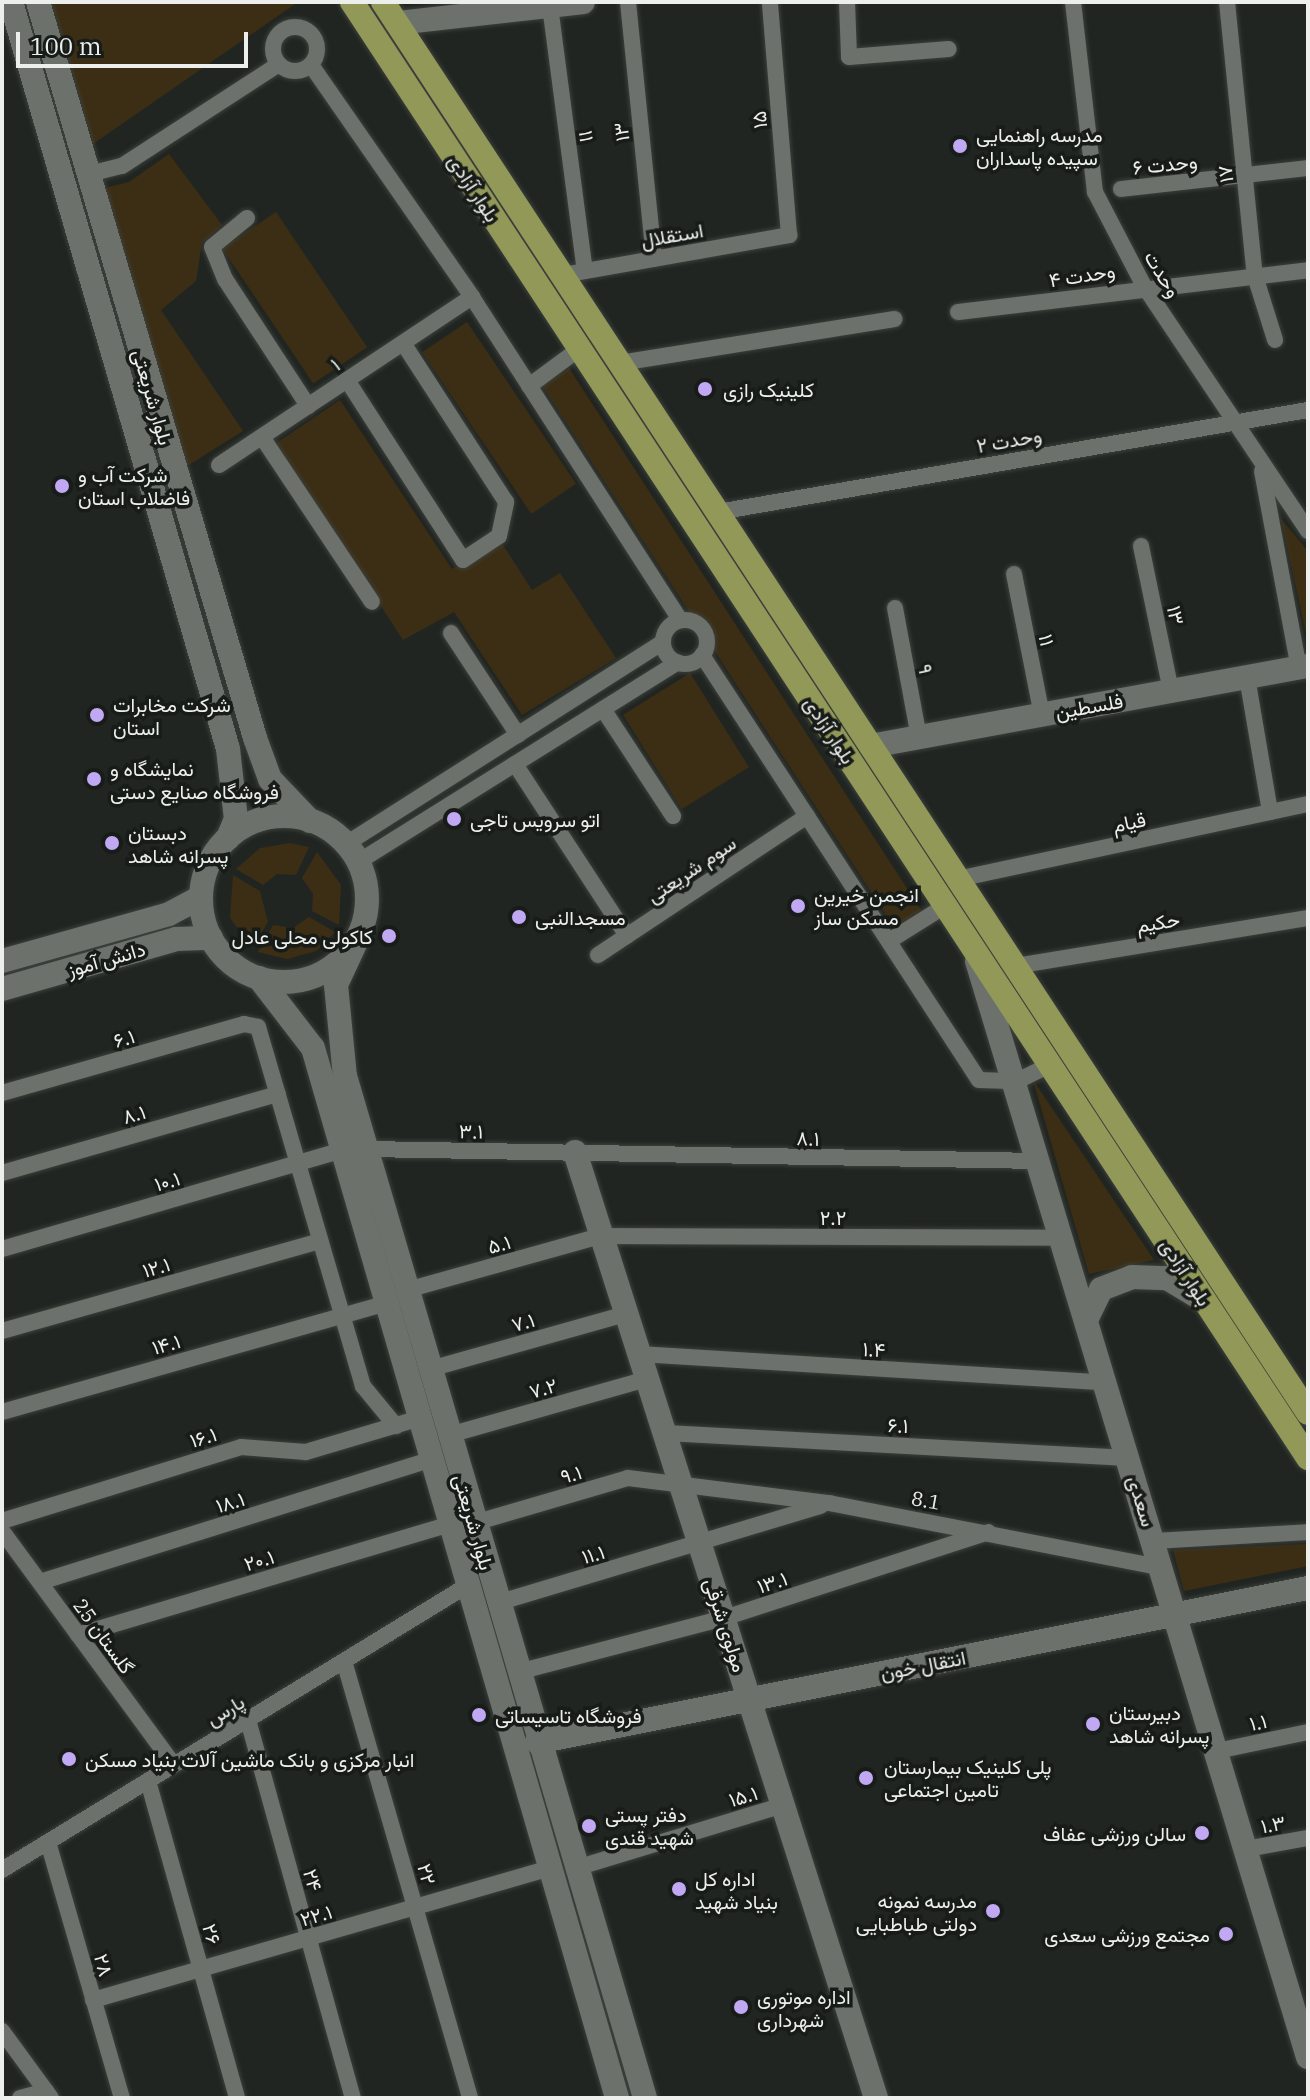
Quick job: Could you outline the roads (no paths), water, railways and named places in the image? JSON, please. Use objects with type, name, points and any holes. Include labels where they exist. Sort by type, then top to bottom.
[{"type":"main road","name":"بلوار شریعتی","points":[[11,2],[228,749],[236,819],[228,838]]},
{"type":"main road","name":"بلوار شریعتی","points":[[38,2],[255,738],[270,779],[310,821]]},
{"type":"main road","name":"بلوار آزادی","points":[[352,2],[1308,1458]]},
{"type":"main road","name":"بلوار آزادی","points":[[383,2],[574,273],[620,363],[1308,1413]]},
{"type":"main road","points":[[397,23],[432,10],[583,2]]},
{"type":"main road","points":[[743,597],[764,582]]},
{"type":"main road","name":"فلسطین","points":[[871,746],[1304,667]]},
{"type":"main road","points":[[266,818],[310,821],[352,853],[367,904],[355,944],[322,973],[302,981],[259,978],[211,938],[201,897],[209,865],[228,838],[266,818]]},
{"type":"main road","name":"دانش آموز","points":[[2,961],[169,914],[201,897]]},
{"type":"main road","name":"دانش آموز","points":[[2,989],[176,939],[211,938]]},
{"type":"main road","name":"بلوار شریعتی","points":[[354,1150],[336,1036],[336,985],[355,944]]},
{"type":"main road","name":"سعدی","points":[[972,946],[1017,1081],[1308,2057]]},
{"type":"main road","name":"بلوار شریعتی","points":[[259,978],[313,1048],[354,1150],[397,1297],[420,1418],[432,1459],[497,1603],[645,2098]]},
{"type":"main road","points":[[313,1048],[318,1033],[336,1036]]},
{"type":"main road","name":"مولوی شرقی","points":[[575,1152],[876,2098]]},
{"type":"main road","points":[[1087,1318],[1101,1289],[1132,1277],[1167,1278],[1205,1301]]},
{"type":"main road","name":"بلوار شریعتی","points":[[397,1297],[430,1369],[449,1435],[468,1585],[617,2098]]},
{"type":"main road","points":[[1271,1356],[1308,1391]]},
{"type":"main road","points":[[1277,1411],[1308,1443]]},
{"type":"main road","name":"انتقال خون","points":[[537,1742],[1308,1588]]},
{"type":"main road","points":[[575,1955],[599,1947]]},
{"type":"street","name":"۱۳","points":[[628,2],[654,259]]},
{"type":"street","name":"۱۵","points":[[770,2],[789,235]]},
{"type":"street","points":[[847,2],[849,57],[949,49]]},
{"type":"street","name":"وحدت","points":[[1073,2],[1095,192],[1144,286],[1308,531]]},
{"type":"street","name":"۱۷","points":[[1227,2],[1255,276],[1275,340]]},
{"type":"street","name":"۱۱","points":[[550,6],[574,273]]},
{"type":"street","points":[[311,65],[291,71],[279,64],[274,43],[296,27],[314,38],[311,65],[472,297],[680,620],[703,630],[702,655],[979,1080],[1017,1081],[1050,1065]]},
{"type":"street","points":[[89,174],[122,166],[279,64]]},
{"type":"street","name":"وحدت ۶","points":[[1121,189],[1308,168]]},
{"type":"street","points":[[247,218],[212,247],[308,406]]},
{"type":"street","name":"استقلال","points":[[574,273],[789,235]]},
{"type":"street","name":"وحدت ۴","points":[[958,312],[1144,286],[1308,270]]},
{"type":"street","name":"۱","points":[[219,465],[472,297]]},
{"type":"street","points":[[620,363],[894,319]]},
{"type":"street","points":[[347,380],[463,560],[499,536],[506,502],[403,343]]},
{"type":"street","points":[[529,386],[579,349]]},
{"type":"street","name":"وحدت ۲","points":[[718,512],[1236,420],[1308,410]]},
{"type":"street","points":[[262,437],[372,602]]},
{"type":"street","points":[[1261,465],[1304,667]]},
{"type":"street","name":"۱۳","points":[[1141,546],[1171,691]]},
{"type":"street","name":"۱۱","points":[[1014,574],[1042,715]]},
{"type":"street","name":"۹","points":[[895,608],[919,737]]},
{"type":"street","points":[[352,853],[518,735],[663,642],[680,620]]},
{"type":"street","points":[[451,633],[518,735]]},
{"type":"street","points":[[663,642],[678,662]]},
{"type":"street","points":[[352,853],[515,764],[678,662],[702,655]]},
{"type":"street","points":[[1247,677],[1270,812]]},
{"type":"street","points":[[603,709],[673,816]]},
{"type":"street","points":[[515,764],[627,936]]},
{"type":"street","name":"قیام","points":[[958,879],[1308,804]]},
{"type":"street","name":"سوم شریعتی","points":[[598,955],[807,816]]},
{"type":"street","points":[[889,941],[945,906]]},
{"type":"street","name":"حکیم","points":[[1015,966],[1308,918]]},
{"type":"street","name":"۶.۱","points":[[2,1093],[244,1024],[258,1027],[278,1094]]},
{"type":"street","points":[[278,1094],[363,1386],[396,1426]]},
{"type":"street","name":"۸.۱","points":[[2,1173],[278,1094]]},
{"type":"street","name":"۳.۱","points":[[354,1150],[575,1152]]},
{"type":"street","name":"۱۰.۱","points":[[2,1249],[354,1150]]},
{"type":"street","name":"۸.۱","points":[[575,1152],[1041,1161]]},
{"type":"street","name":"۵.۱","points":[[342,1314],[601,1236]]},
{"type":"street","name":"۲.۲","points":[[601,1236],[1064,1238]]},
{"type":"street","name":"۱۲.۱","points":[[2,1331],[321,1241]]},
{"type":"street","name":"۱۴.۱","points":[[2,1412],[342,1314]]},
{"type":"street","name":"۷.۱","points":[[430,1369],[626,1314]]},
{"type":"street","name":"۱.۴","points":[[639,1354],[1107,1383]]},
{"type":"street","name":"۷.۲","points":[[449,1435],[647,1379]]},
{"type":"street","name":"۱۶.۱","points":[[2,1521],[241,1447],[306,1452],[420,1418]]},
{"type":"street","name":"۶.۱","points":[[665,1433],[1129,1458]]},
{"type":"street","name":"۱۸.۱","points":[[40,1582],[432,1459]]},
{"type":"street","name":"۹.۱","points":[[462,1524],[628,1478],[681,1484]]},
{"type":"street","name":"8.1","points":[[681,1484],[829,1503],[1162,1568]]},
{"type":"street","name":"۱۱.۱","points":[[497,1603],[829,1503]]},
{"type":"street","name":"۲۰.۱","points":[[78,1635],[462,1524]]},
{"type":"street","name":"گلستان 25","points":[[2,1531],[174,1765]]},
{"type":"street","name":"۱۳.۱","points":[[518,1672],[724,1618],[989,1532]]},
{"type":"street","points":[[1154,1541],[1308,1532]]},
{"type":"street","name":"پارس","points":[[2,1870],[468,1585]]},
{"type":"street","name":"۲۲","points":[[344,1661],[470,2098]]},
{"type":"street","name":"۲۴","points":[[248,1720],[353,2098]]},
{"type":"street","name":"۱.۱","points":[[1217,1751],[1308,1732]]},
{"type":"street","name":"۲۶","points":[[148,1781],[237,2098]]},
{"type":"street","name":"۱۵.۱","points":[[576,1868],[784,1805]]},
{"type":"street","name":"۱.۳","points":[[1246,1849],[1308,1838]]},
{"type":"street","name":"۲۸","points":[[48,1842],[122,2098]]},
{"type":"street","name":"۲۲.۱","points":[[93,2000],[550,1868]]},
{"type":"street","points":[[2,2031],[48,2094],[20,2098]]},
{"type":"place","name":"مدرسه راهنمایی سپیده پاسداران","points":[[960,146]]},
{"type":"place","name":"کلینیک رازی","points":[[705,389]]},
{"type":"place","name":"شرکت آب و فاضلاب استان","points":[[62,486]]},
{"type":"place","name":"شرکت مخابرات استان","points":[[97,715]]},
{"type":"place","name":"نمایشگاه و فروشگاه صنایع دستی","points":[[94,779]]},
{"type":"place","name":"اتو سرویس تاجی","points":[[454,819]]},
{"type":"place","name":"دبستان پسرانه شاهد","points":[[112,843]]},
{"type":"place","name":"انجمن خیرین مسکن ساز","points":[[798,906]]},
{"type":"place","name":"مسجدالنبی","points":[[519,917]]},
{"type":"place","name":"کاکولی محلی عادل","points":[[389,936]]},
{"type":"place","name":"فروشگاه تاسیساتی","points":[[479,1715]]},
{"type":"place","name":"دبیرستان پسرانه شاهد","points":[[1093,1724]]},
{"type":"place","name":"انبار مرکزی و بانک ماشین آلات بنیاد مسکن","points":[[69,1759]]},
{"type":"place","name":"پلی کلینیک بیمارستان تامین اجتماعی","points":[[866,1778]]},
{"type":"place","name":"دفتر پستی شهید قندی","points":[[589,1826]]},
{"type":"place","name":"سالن ورزشی عفاف","points":[[1202,1833]]},
{"type":"place","name":"اداره کل بنیاد شهید","points":[[679,1889]]},
{"type":"place","name":"مدرسه نمونه دولتی طباطبایی","points":[[993,1911]]},
{"type":"place","name":"مجتمع ورزشی سعدی","points":[[1226,1934]]},
{"type":"place","name":"اداره موتوری شهرداری","points":[[741,2007]]}]
